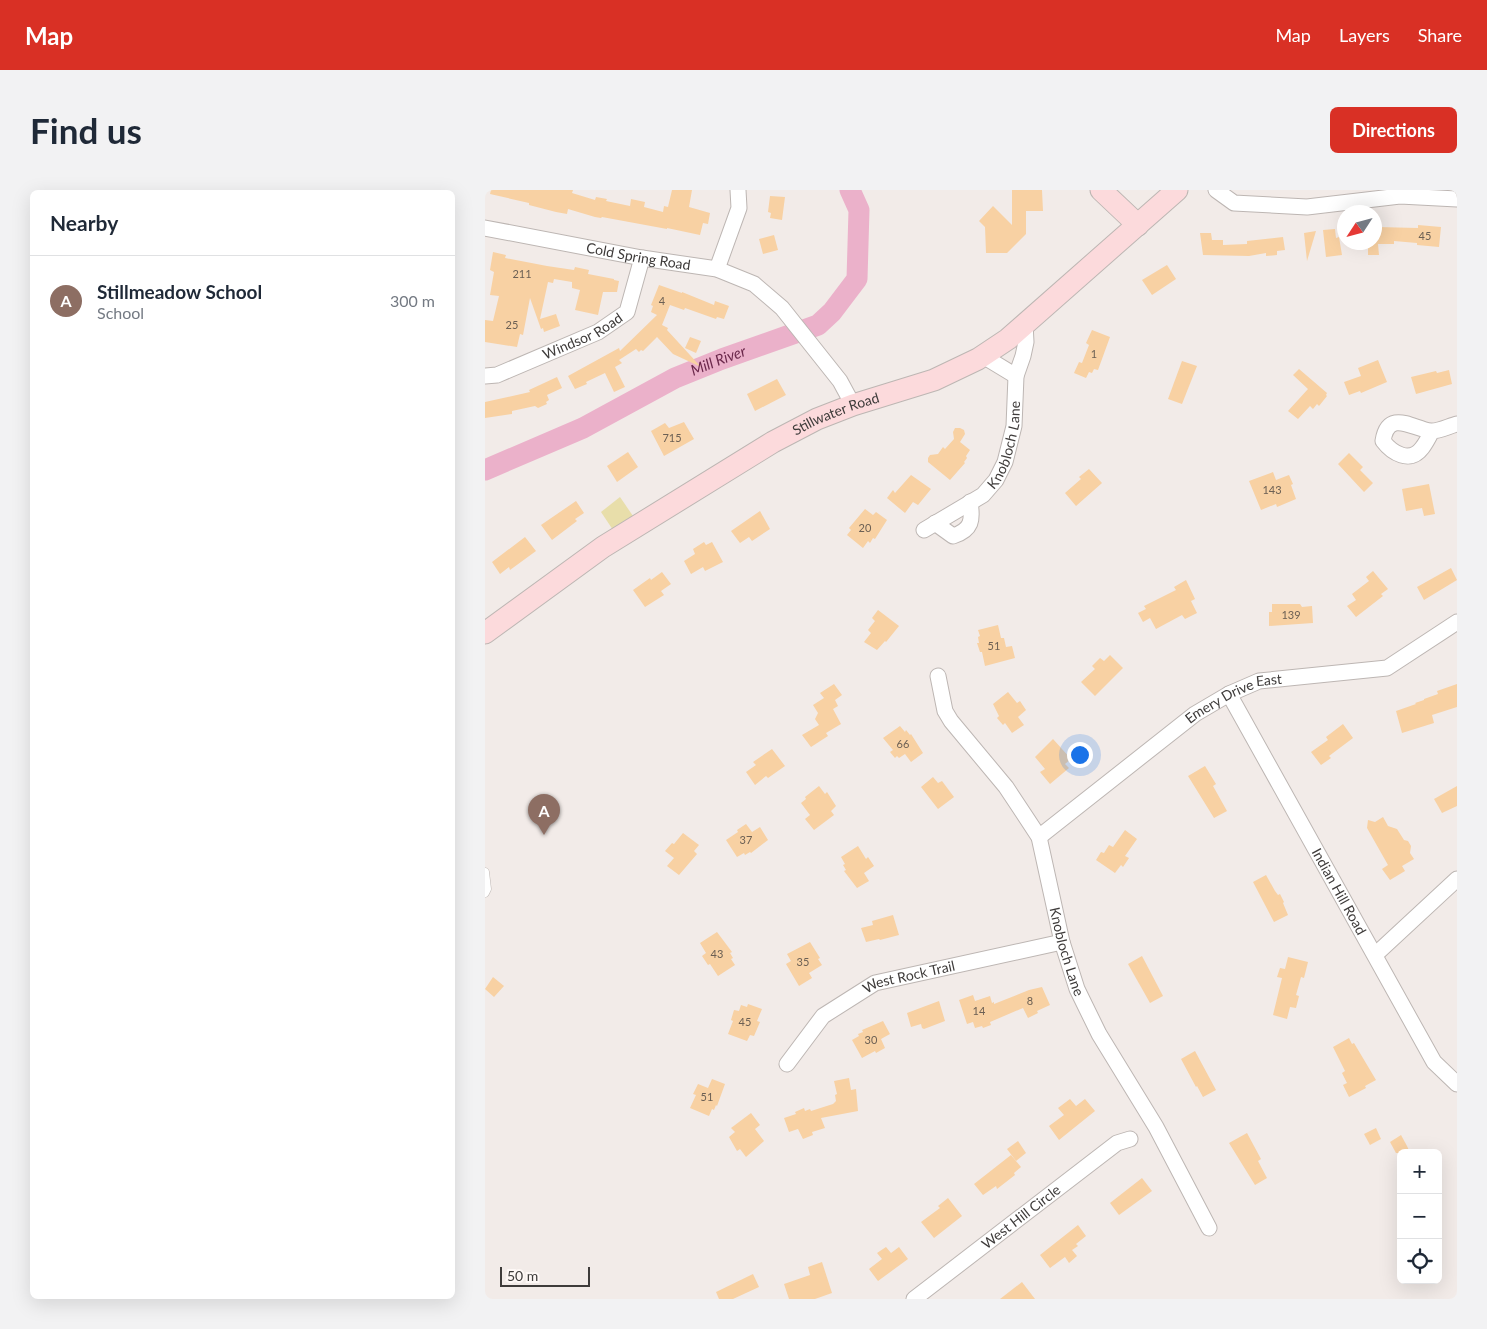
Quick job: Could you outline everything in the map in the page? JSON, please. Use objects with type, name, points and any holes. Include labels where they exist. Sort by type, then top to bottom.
[{"type":"main road","points":[[1101,190],[1138,225]]},
{"type":"main road","name":"Stillwater Road","points":[[485,633],[603,547],[773,442],[808,423],[853,405],[934,380],[983,356],[1008,339],[1177,190]]},
{"type":"street","points":[[717,269],[739,208],[738,190]]},
{"type":"street","points":[[1216,190],[1234,202],[1307,207],[1400,196],[1457,199]]},
{"type":"street","name":"Cold Spring Road","points":[[485,228],[642,258],[717,269],[754,284],[782,308],[840,381],[853,405]]},
{"type":"street","name":"Windsor Road","points":[[485,376],[497,375],[598,332],[627,312],[642,258]]},
{"type":"street","name":"Knobloch Lane","points":[[971,502],[970,524],[963,533],[953,536],[929,526],[983,495],[997,480],[1005,462],[1014,426],[1016,376],[1026,342],[1025,324]]},
{"type":"street","points":[[983,356],[1016,376]]},
{"type":"street","points":[[1432,431],[1457,424]]},
{"type":"street","name":"Emery Drive East","points":[[1039,837],[1195,714],[1229,694],[1259,681],[1387,668],[1457,622]]},
{"type":"street","name":"Knobloch Lane","points":[[938,676],[945,712],[951,722],[1006,787],[1039,837],[1062,942],[1077,988],[1099,1034],[1156,1127],[1209,1228]]},
{"type":"street","name":"Indian Hill Road","points":[[1229,694],[1434,1062],[1457,1084]]},
{"type":"street","points":[[1375,955],[1457,879]]},
{"type":"street","name":"West Rock Trail","points":[[787,1064],[823,1016],[875,983],[1062,942]]},
{"type":"street","name":"West Hill Circle","points":[[914,1299],[1117,1143],[1131,1140]]},
{"type":"lane","points":[[485,872],[487,889],[485,893]]},
{"type":"shaded area","points":[[620,497],[633,516],[613,530],[601,512]]},
{"type":"building","points":[[491,190],[573,190],[572,193],[595,200],[596,197],[630,206],[631,199],[645,202],[644,207],[663,212],[664,206],[668,207],[672,190],[692,190],[689,207],[710,213],[708,224],[703,223],[700,235],[595,217],[568,209],[567,214],[556,212],[529,205],[529,203],[490,194]]},
{"type":"building","points":[[1012,190],[1042,190],[1043,211],[1026,211],[1026,234],[1007,253],[986,253],[985,227],[979,221],[993,206],[1012,225]]},
{"type":"building","points":[[770,196],[785,197],[782,220],[770,218],[771,213],[768,212]]},
{"type":"building","points":[[1418,225],[1441,227],[1439,247],[1394,241],[1394,244],[1382,244],[1382,227],[1418,228]]},
{"type":"building","points":[[1335,229],[1337,250],[1341,250],[1342,255],[1326,257],[1323,230]]},
{"type":"building","points":[[1316,231],[1307,261],[1304,233]]},
{"type":"building","points":[[1200,233],[1211,233],[1212,240],[1223,240],[1223,245],[1247,244],[1247,241],[1283,237],[1285,250],[1277,251],[1277,255],[1266,256],[1266,253],[1249,256],[1203,255]]},
{"type":"building","points":[[774,235],[778,250],[763,254],[759,239]]},
{"type":"building","points":[[1368,250],[1379,250],[1379,255],[1368,255]]},
{"type":"building","points":[[493,252],[506,255],[505,258],[547,266],[574,270],[575,267],[589,270],[588,274],[619,281],[617,292],[603,292],[598,315],[575,310],[580,290],[572,288],[572,282],[554,279],[553,283],[548,282],[540,319],[556,314],[560,326],[544,332],[543,328],[541,329],[530,298],[523,335],[520,334],[517,347],[485,342],[485,320],[493,321],[499,296],[490,295],[494,272],[490,270]]},
{"type":"building","points":[[1167,265],[1176,279],[1152,295],[1142,280]]},
{"type":"building","points":[[659,285],[714,305],[715,301],[729,306],[724,319],[717,317],[716,319],[670,305],[662,325],[668,328],[667,330],[701,367],[673,354],[657,337],[643,351],[639,352],[636,349],[619,360],[622,363],[615,367],[625,387],[614,392],[605,373],[575,389],[568,376],[619,348],[620,351],[657,315],[651,312],[653,306],[651,305]]},
{"type":"building","points":[[1092,330],[1110,337],[1098,370],[1094,369],[1092,373],[1089,372],[1086,378],[1074,373],[1079,362],[1082,363],[1089,345],[1086,343]]},
{"type":"building","points":[[690,337],[701,341],[696,353],[685,348]]},
{"type":"building","points":[[1378,360],[1387,382],[1361,393],[1360,391],[1349,395],[1344,382],[1361,376],[1358,368]]},
{"type":"building","points":[[1182,361],[1197,366],[1182,404],[1168,399]]},
{"type":"building","points":[[1299,369],[1327,393],[1327,396],[1319,406],[1317,404],[1313,409],[1310,406],[1298,419],[1288,411],[1308,389],[1293,375]]},
{"type":"building","points":[[1449,370],[1452,384],[1416,394],[1411,377]]},
{"type":"building","points":[[557,377],[562,388],[547,395],[549,400],[546,402],[547,404],[538,408],[535,406],[512,411],[512,414],[485,418],[485,402],[530,392],[529,390]]},
{"type":"building","points":[[777,379],[786,395],[755,411],[747,394]]},
{"type":"building","points":[[684,422],[694,439],[664,456],[651,431],[665,423],[669,428]]},
{"type":"building","points":[[955,428],[964,430],[965,434],[960,442],[970,450],[966,456],[965,463],[950,480],[928,462],[928,458],[930,455],[938,454],[943,447],[945,449],[954,439],[953,432]]},
{"type":"building","points":[[628,452],[638,467],[617,482],[607,466]]},
{"type":"building","points":[[1349,453],[1363,467],[1360,470],[1373,483],[1364,492],[1338,464]]},
{"type":"building","points":[[1089,469],[1102,483],[1076,506],[1065,493]]},
{"type":"building","points":[[1273,472],[1276,480],[1289,475],[1296,499],[1277,507],[1276,504],[1261,510],[1249,481]]},
{"type":"building","points":[[911,475],[931,489],[918,505],[913,502],[905,513],[887,498],[893,490],[895,493]]},
{"type":"building","points":[[1429,484],[1435,514],[1424,516],[1422,508],[1406,511],[1402,489]]},
{"type":"building","points":[[576,501],[584,513],[575,519],[577,521],[552,540],[541,525]]},
{"type":"building","points":[[865,509],[873,515],[876,512],[887,520],[875,539],[873,538],[870,543],[868,541],[863,548],[847,535],[851,530],[849,528]]},
{"type":"building","points":[[760,511],[770,529],[752,541],[749,537],[740,543],[731,531]]},
{"type":"building","points":[[525,537],[536,551],[510,570],[509,567],[500,574],[492,562]]},
{"type":"building","points":[[704,542],[706,545],[712,542],[723,562],[705,571],[703,567],[691,574],[684,561],[695,554],[693,549]]},
{"type":"building","points":[[1451,568],[1457,580],[1424,600],[1417,587]]},
{"type":"building","points":[[1373,571],[1388,589],[1381,594],[1383,596],[1356,617],[1347,606],[1356,600],[1352,594],[1369,581],[1366,577]]},
{"type":"building","points":[[662,572],[671,584],[661,591],[664,595],[645,607],[633,590]]},
{"type":"building","points":[[1186,580],[1195,599],[1191,601],[1197,613],[1185,619],[1182,615],[1156,629],[1150,618],[1143,622],[1138,613],[1146,609],[1144,606],[1176,590],[1174,587]]},
{"type":"building","points":[[1272,604],[1312,606],[1313,623],[1269,626],[1269,612],[1272,612]]},
{"type":"building","points":[[878,610],[899,626],[877,650],[864,642],[871,633],[868,630],[875,621],[872,618]]},
{"type":"building","points":[[998,625],[1001,638],[1004,638],[1006,647],[1012,646],[1015,658],[985,666],[982,652],[980,652],[977,643],[979,643],[978,637],[980,636],[978,630]]},
{"type":"building","points":[[1110,655],[1123,668],[1095,696],[1081,682],[1095,669],[1092,666],[1100,658],[1104,661]]},
{"type":"building","points":[[834,684],[842,695],[835,700],[838,706],[833,709],[841,724],[826,733],[828,736],[811,747],[802,735],[819,725],[815,719],[818,713],[813,705],[824,698],[820,693]]},
{"type":"building","points":[[1457,684],[1457,707],[1432,715],[1434,723],[1402,733],[1396,711],[1438,694],[1437,691]]},
{"type":"building","points":[[1008,692],[1017,703],[1020,701],[1026,710],[1018,717],[1024,725],[1012,733],[1005,723],[1003,725],[997,718],[999,716],[993,704]]},
{"type":"building","points":[[1343,724],[1353,738],[1329,756],[1331,758],[1321,765],[1311,752],[1328,740],[1326,737]]},
{"type":"building","points":[[900,726],[905,732],[906,730],[911,734],[923,753],[911,762],[905,754],[895,758],[890,752],[893,750],[883,738]]},
{"type":"building","points":[[1053,739],[1071,759],[1065,764],[1069,768],[1050,784],[1040,772],[1045,769],[1035,757]]},
{"type":"building","points":[[772,749],[785,766],[768,778],[766,776],[755,785],[746,772],[756,765],[753,762]]},
{"type":"building","points":[[1205,766],[1216,784],[1213,786],[1227,811],[1214,818],[1188,776]]},
{"type":"building","points":[[933,777],[938,783],[942,781],[954,797],[938,809],[921,787]]},
{"type":"building","points":[[819,786],[825,794],[827,792],[836,806],[831,811],[834,815],[814,830],[805,819],[810,815],[801,803],[806,799],[805,797]]},
{"type":"building","points":[[1457,786],[1457,806],[1442,813],[1434,799]]},
{"type":"building","points":[[1383,817],[1388,826],[1397,829],[1404,840],[1408,841],[1411,846],[1410,853],[1414,859],[1402,866],[1405,871],[1390,880],[1382,869],[1388,865],[1367,828],[1368,820],[1375,822]]},
{"type":"building","points":[[746,824],[752,832],[760,827],[768,840],[751,853],[745,855],[744,853],[737,857],[726,840]]},
{"type":"building","points":[[1125,830],[1137,839],[1125,856],[1129,858],[1123,867],[1121,865],[1115,873],[1096,860],[1109,845],[1113,847]]},
{"type":"building","points":[[683,833],[699,845],[694,851],[697,854],[679,875],[667,866],[674,858],[665,851]]},
{"type":"building","points":[[858,846],[866,859],[868,857],[874,866],[864,873],[869,881],[857,888],[844,871],[846,870],[843,865],[845,864],[841,857]]},
{"type":"building","points":[[1266,875],[1275,891],[1278,895],[1280,894],[1288,915],[1274,922],[1253,882]]},
{"type":"building","points":[[893,915],[899,935],[866,942],[861,928],[873,925],[872,921]]},
{"type":"building","points":[[717,932],[732,952],[730,953],[733,958],[731,959],[735,965],[718,976],[702,956],[706,953],[700,943]]},
{"type":"building","points":[[810,942],[822,965],[809,973],[812,978],[799,986],[786,964],[791,961],[787,954]]},
{"type":"building","points":[[1142,956],[1163,996],[1150,1003],[1128,964]]},
{"type":"building","points":[[1288,957],[1308,962],[1304,978],[1301,977],[1296,995],[1299,996],[1296,1008],[1290,1007],[1287,1019],[1273,1015],[1282,978],[1277,977],[1280,968],[1285,969]]},
{"type":"building","points":[[493,977],[504,986],[494,997],[485,989]]},
{"type":"building","points":[[1042,987],[1050,1005],[1028,1018],[1023,1008],[990,1022],[991,1025],[983,1028],[982,1026],[975,1028],[973,1022],[967,1024],[959,1000],[973,995],[975,1001],[990,996],[994,1004],[1029,990]]},
{"type":"building","points":[[939,1001],[945,1021],[924,1029],[921,1024],[911,1027],[907,1013]]},
{"type":"building","points":[[748,1004],[762,1009],[757,1021],[760,1022],[754,1036],[750,1035],[747,1041],[728,1034],[733,1021],[731,1020],[734,1010],[739,1011],[741,1005],[747,1007]]},
{"type":"building","points":[[883,1021],[890,1034],[881,1039],[885,1048],[862,1058],[852,1040],[863,1032],[862,1030]]},
{"type":"building","points":[[1349,1038],[1352,1044],[1354,1043],[1376,1080],[1349,1097],[1343,1085],[1347,1083],[1342,1073],[1345,1071],[1333,1047]]},
{"type":"building","points":[[1195,1051],[1216,1090],[1203,1097],[1181,1059]]},
{"type":"building","points":[[849,1078],[851,1090],[856,1089],[858,1111],[821,1118],[825,1128],[812,1132],[813,1135],[803,1139],[798,1129],[789,1132],[784,1118],[796,1114],[795,1112],[804,1108],[805,1111],[810,1109],[811,1111],[833,1104],[836,1101],[835,1095],[837,1094],[834,1081]]},
{"type":"building","points":[[712,1079],[725,1084],[717,1106],[714,1110],[712,1109],[709,1116],[690,1108],[696,1095],[693,1094],[698,1084],[708,1088]]},
{"type":"building","points":[[1070,1099],[1076,1106],[1085,1099],[1095,1111],[1059,1140],[1049,1126],[1064,1115],[1058,1108]]},
{"type":"building","points":[[751,1113],[760,1125],[755,1129],[764,1141],[746,1157],[740,1149],[737,1151],[729,1137],[735,1132],[731,1128]]},
{"type":"building","points":[[1376,1128],[1381,1139],[1370,1145],[1364,1134]]},
{"type":"building","points":[[1247,1133],[1261,1159],[1258,1161],[1267,1178],[1255,1185],[1229,1143]]},
{"type":"building","points":[[1401,1135],[1408,1149],[1397,1149],[1396,1153],[1390,1142]]},
{"type":"building","points":[[1018,1141],[1026,1153],[1016,1161],[1007,1149]]},
{"type":"building","points":[[1011,1155],[1021,1167],[1014,1173],[1015,1175],[997,1189],[996,1186],[983,1195],[974,1184]]},
{"type":"building","points":[[1142,1178],[1152,1191],[1119,1215],[1110,1203]]},
{"type":"building","points":[[948,1198],[962,1216],[934,1238],[921,1222],[940,1208],[938,1206]]},
{"type":"building","points":[[1078,1225],[1086,1236],[1072,1250],[1077,1256],[1069,1263],[1065,1257],[1050,1268],[1040,1255]]},
{"type":"building","points":[[886,1247],[891,1253],[899,1247],[908,1259],[878,1281],[869,1269],[882,1259],[877,1253]]},
{"type":"building","points":[[822,1262],[832,1293],[815,1299],[789,1299],[784,1284],[810,1275],[808,1267]]},
{"type":"building","points":[[753,1274],[759,1287],[733,1299],[719,1299],[716,1292]]},
{"type":"building","points":[[1022,1282],[1035,1299],[1000,1299]]},
{"type":"waterway","name":"Mill River","points":[[485,470],[583,428],[675,378],[818,325],[832,312],[857,279],[859,210],[850,190]]},
{"type":"place","name":"Stillmeadow School","points":[[544,835]]}]
